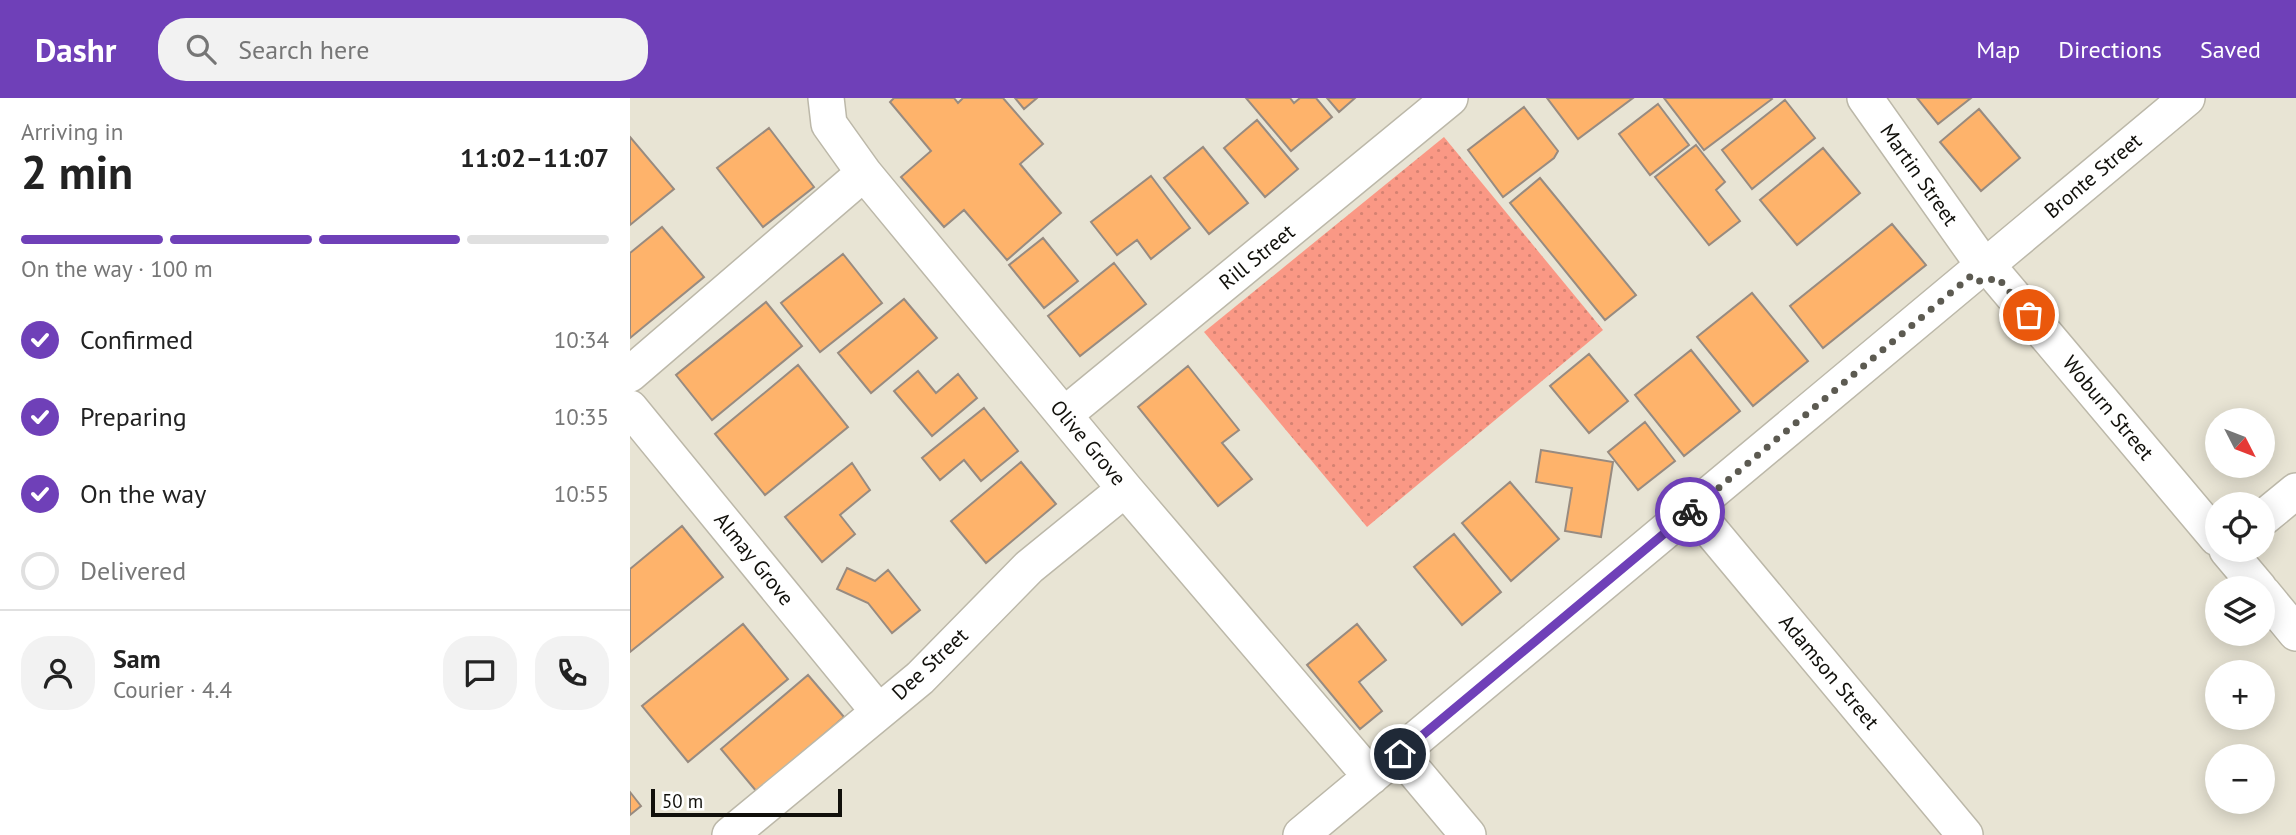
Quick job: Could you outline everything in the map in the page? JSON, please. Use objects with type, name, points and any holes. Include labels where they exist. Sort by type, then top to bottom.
[{"type":"street","name":"Olive Grove","points":[[826,98],[829,124],[864,173],[1125,489],[1371,777]]},
{"type":"street","name":"Rill Street","points":[[1065,415],[1450,98]]},
{"type":"street","name":"Martin Street","points":[[1865,98],[1986,265]]},
{"type":"street","name":"Bronte Street","points":[[1301,835],[2187,98]]},
{"type":"street","points":[[630,374],[864,173]]},
{"type":"street","name":"Woburn Street","points":[[1986,265],[2205,524]]},
{"type":"street","name":"Almay Grove","points":[[630,408],[878,711]]},
{"type":"street","name":"Dee Street","points":[[730,835],[920,678],[1029,566],[1125,489]]},
{"type":"street","points":[[2275,508],[2296,491]]},
{"type":"street","name":"Adamson Street","points":[[1693,509],[1965,835]]},
{"type":"street","points":[[2237,562],[2249,576]]},
{"type":"street","points":[[2275,608],[2296,633]]},
{"type":"street","points":[[1400,754],[1468,835]]},
{"type":"shaded area","points":[[1444,137],[1603,330],[1367,527],[1204,332]]},
{"type":"building","points":[[894,98],[954,98],[958,103],[963,98],[1003,98],[1043,144],[1020,164],[1061,213],[1007,260],[964,210],[944,227],[901,177],[931,151],[890,102]]},
{"type":"building","points":[[1015,98],[1037,98],[1024,109]]},
{"type":"building","points":[[1246,98],[1290,98],[1294,103],[1300,98],[1316,98],[1332,117],[1291,151]]},
{"type":"building","points":[[1327,98],[1355,98],[1339,112]]},
{"type":"building","points":[[1547,98],[1633,98],[1578,139]]},
{"type":"building","points":[[1664,98],[1771,98],[1772,99],[1704,150]]},
{"type":"building","points":[[1917,98],[1971,98],[1938,124]]},
{"type":"building","points":[[1785,100],[1815,138],[1752,189],[1722,150]]},
{"type":"building","points":[[1658,104],[1689,145],[1650,175],[1619,134]]},
{"type":"building","points":[[1524,107],[1558,151],[1554,158],[1503,197],[1468,150]]},
{"type":"building","points":[[1979,109],[2020,158],[1981,191],[1940,142]]},
{"type":"building","points":[[1257,120],[1298,169],[1265,197],[1224,148]]},
{"type":"building","points":[[769,128],[814,187],[763,227],[717,168]]},
{"type":"building","points":[[630,137],[674,189],[630,225]]},
{"type":"building","points":[[1696,145],[1725,182],[1716,190],[1740,221],[1709,245],[1655,177]]},
{"type":"building","points":[[1203,147],[1248,203],[1209,234],[1164,178]]},
{"type":"building","points":[[1823,148],[1860,193],[1797,245],[1760,200]]},
{"type":"building","points":[[1151,176],[1190,228],[1151,259],[1137,240],[1117,255],[1091,222]]},
{"type":"building","points":[[1540,178],[1636,295],[1605,320],[1510,203]]},
{"type":"building","points":[[1892,224],[1926,265],[1823,348],[1790,306]]},
{"type":"building","points":[[662,227],[704,277],[630,338],[630,253]]},
{"type":"building","points":[[1043,238],[1078,281],[1044,308],[1009,265]]},
{"type":"building","points":[[843,254],[882,303],[820,352],[781,303]]},
{"type":"building","points":[[1114,263],[1146,304],[1080,356],[1048,316]]},
{"type":"building","points":[[1752,293],[1808,361],[1753,406],[1697,337]]},
{"type":"building","points":[[904,299],[937,338],[871,393],[838,353]]},
{"type":"building","points":[[766,302],[802,346],[712,420],[676,375]]},
{"type":"building","points":[[1691,350],[1740,411],[1684,456],[1635,395]]},
{"type":"building","points":[[1589,354],[1628,401],[1589,433],[1550,386]]},
{"type":"building","points":[[798,365],[848,427],[765,495],[715,434]]},
{"type":"building","points":[[1188,366],[1239,430],[1222,443],[1252,479],[1218,506],[1138,407]]},
{"type":"building","points":[[918,371],[936,393],[958,374],[977,398],[932,436],[894,391]]},
{"type":"building","points":[[984,408],[1018,451],[981,481],[964,460],[940,480],[922,458]]},
{"type":"building","points":[[1645,422],[1675,461],[1638,490],[1608,452]]},
{"type":"building","points":[[1541,450],[1613,462],[1601,537],[1565,531],[1572,488],[1536,482]]},
{"type":"building","points":[[1021,462],[1056,504],[986,563],[951,521]]},
{"type":"building","points":[[852,463],[870,490],[840,515],[855,534],[822,562],[785,517]]},
{"type":"building","points":[[1510,482],[1559,539],[1511,581],[1462,523]]},
{"type":"building","points":[[682,526],[723,577],[630,652],[630,569]]},
{"type":"building","points":[[1454,534],[1501,592],[1462,625],[1414,567]]},
{"type":"building","points":[[847,568],[875,581],[888,570],[920,610],[892,633],[868,603],[837,589]]},
{"type":"building","points":[[743,624],[788,679],[688,762],[642,706]]},
{"type":"building","points":[[1357,624],[1386,660],[1359,682],[1382,711],[1360,729],[1307,665]]},
{"type":"building","points":[[808,675],[844,717],[757,792],[721,749]]},
{"type":"building","points":[[630,792],[641,806],[630,815]]},
{"type":"way so far","points":[[1690,512],[1972,275],[1976,280],[1987,283],[1998,278],[2029,315]]},
{"type":"route","points":[[1400,754],[1690,512]]}]
